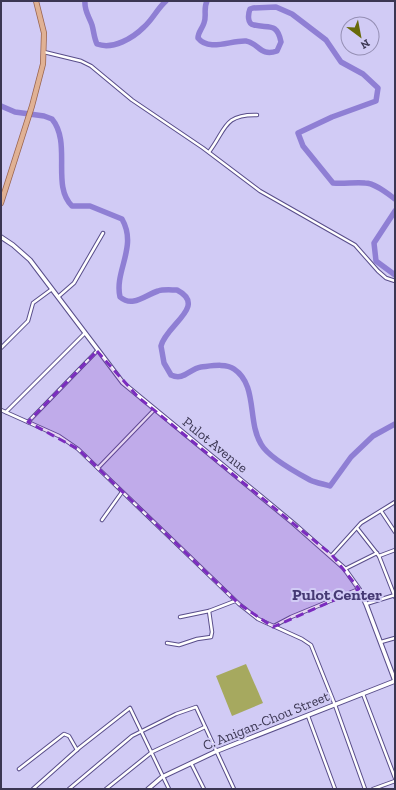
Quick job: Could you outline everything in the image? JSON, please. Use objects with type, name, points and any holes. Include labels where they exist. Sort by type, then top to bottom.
[{"type":"main road","points":[[1,203],[32,106],[44,52],[44,33],[36,1]]},
{"type":"street","points":[[44,52],[81,61],[91,66],[132,100],[209,152],[264,194],[355,245],[378,271],[386,278],[395,281]]},
{"type":"street","points":[[209,152],[228,122],[237,116],[257,115]]},
{"type":"street","points":[[58,297],[74,283],[103,233]]},
{"type":"street","name":"Pulot Avenue","points":[[1,237],[16,247],[30,260],[84,334],[123,383],[332,555],[345,569],[359,589],[366,604],[395,681]]},
{"type":"street","points":[[1,348],[28,321],[33,303],[52,289]]},
{"type":"street","points":[[6,412],[84,334]]},
{"type":"street","points":[[28,422],[97,351]]},
{"type":"street","points":[[1,410],[70,443],[98,468],[235,601],[258,619],[302,639],[311,645],[366,789]]},
{"type":"street","points":[[98,468],[154,410]]},
{"type":"street","points":[[102,520],[122,492]]},
{"type":"street","points":[[332,555],[356,528],[395,502]]},
{"type":"street","points":[[381,511],[395,532]]},
{"type":"street","points":[[356,528],[378,555],[395,596],[366,604]]},
{"type":"street","points":[[345,569],[378,555],[395,550]]},
{"type":"street","points":[[273,627],[305,611],[359,589]]},
{"type":"street","points":[[180,617],[209,611],[235,601]]},
{"type":"street","points":[[167,643],[179,645],[197,639],[211,637],[212,632],[209,611]]},
{"type":"street","points":[[381,642],[395,638]]},
{"type":"street","name":"C. Anigan-Chou Street","points":[[148,789],[162,777],[217,751],[395,681]]},
{"type":"street","points":[[363,694],[395,778]]},
{"type":"street","points":[[69,789],[121,745],[142,731],[196,707],[234,789]]},
{"type":"street","points":[[33,789],[77,750],[130,708],[169,789]]},
{"type":"street","points":[[308,716],[335,789]]},
{"type":"street","points":[[106,789],[152,752],[205,727]]},
{"type":"street","points":[[19,769],[64,734],[69,736],[77,750]]},
{"type":"street","points":[[191,763],[204,789]]},
{"type":"street","points":[[373,789],[395,781]]},
{"type":"highlighted area","points":[[97,351],[138,397],[332,555],[359,589],[273,627],[239,604],[78,449],[28,422]]},
{"type":"green space","points":[[246,664],[263,703],[232,716],[216,676]]},
{"type":"waterway","points":[[85,1],[86,11],[92,25],[96,42],[97,44],[103,45],[116,44],[129,39],[147,24],[166,1]]},
{"type":"waterway","points":[[207,1],[205,7],[205,20],[198,36],[198,38],[203,42],[214,45],[246,41],[254,44],[263,51],[277,51],[281,42],[277,31],[274,28],[259,26],[252,24],[249,21],[250,9],[276,7],[292,14],[326,40],[341,62],[363,74],[378,88],[376,101],[332,117],[298,133],[303,146],[333,183],[369,183],[395,199]]},
{"type":"waterway","points":[[1,106],[15,112],[44,116],[52,119],[58,129],[61,140],[62,176],[66,198],[72,206],[90,206],[122,219],[128,239],[120,278],[120,297],[125,300],[134,301],[163,290],[177,290],[185,296],[188,303],[187,309],[164,338],[161,346],[164,363],[171,375],[179,377],[183,376],[201,367],[223,365],[234,369],[246,384],[254,425],[261,444],[265,449],[283,464],[312,481],[330,486],[351,457],[373,436],[395,424]]},
{"type":"waterway","points":[[395,211],[374,243],[376,261],[395,275]]},
{"type":"district","name":"Pulot Center","points":[[337,594]]}]
